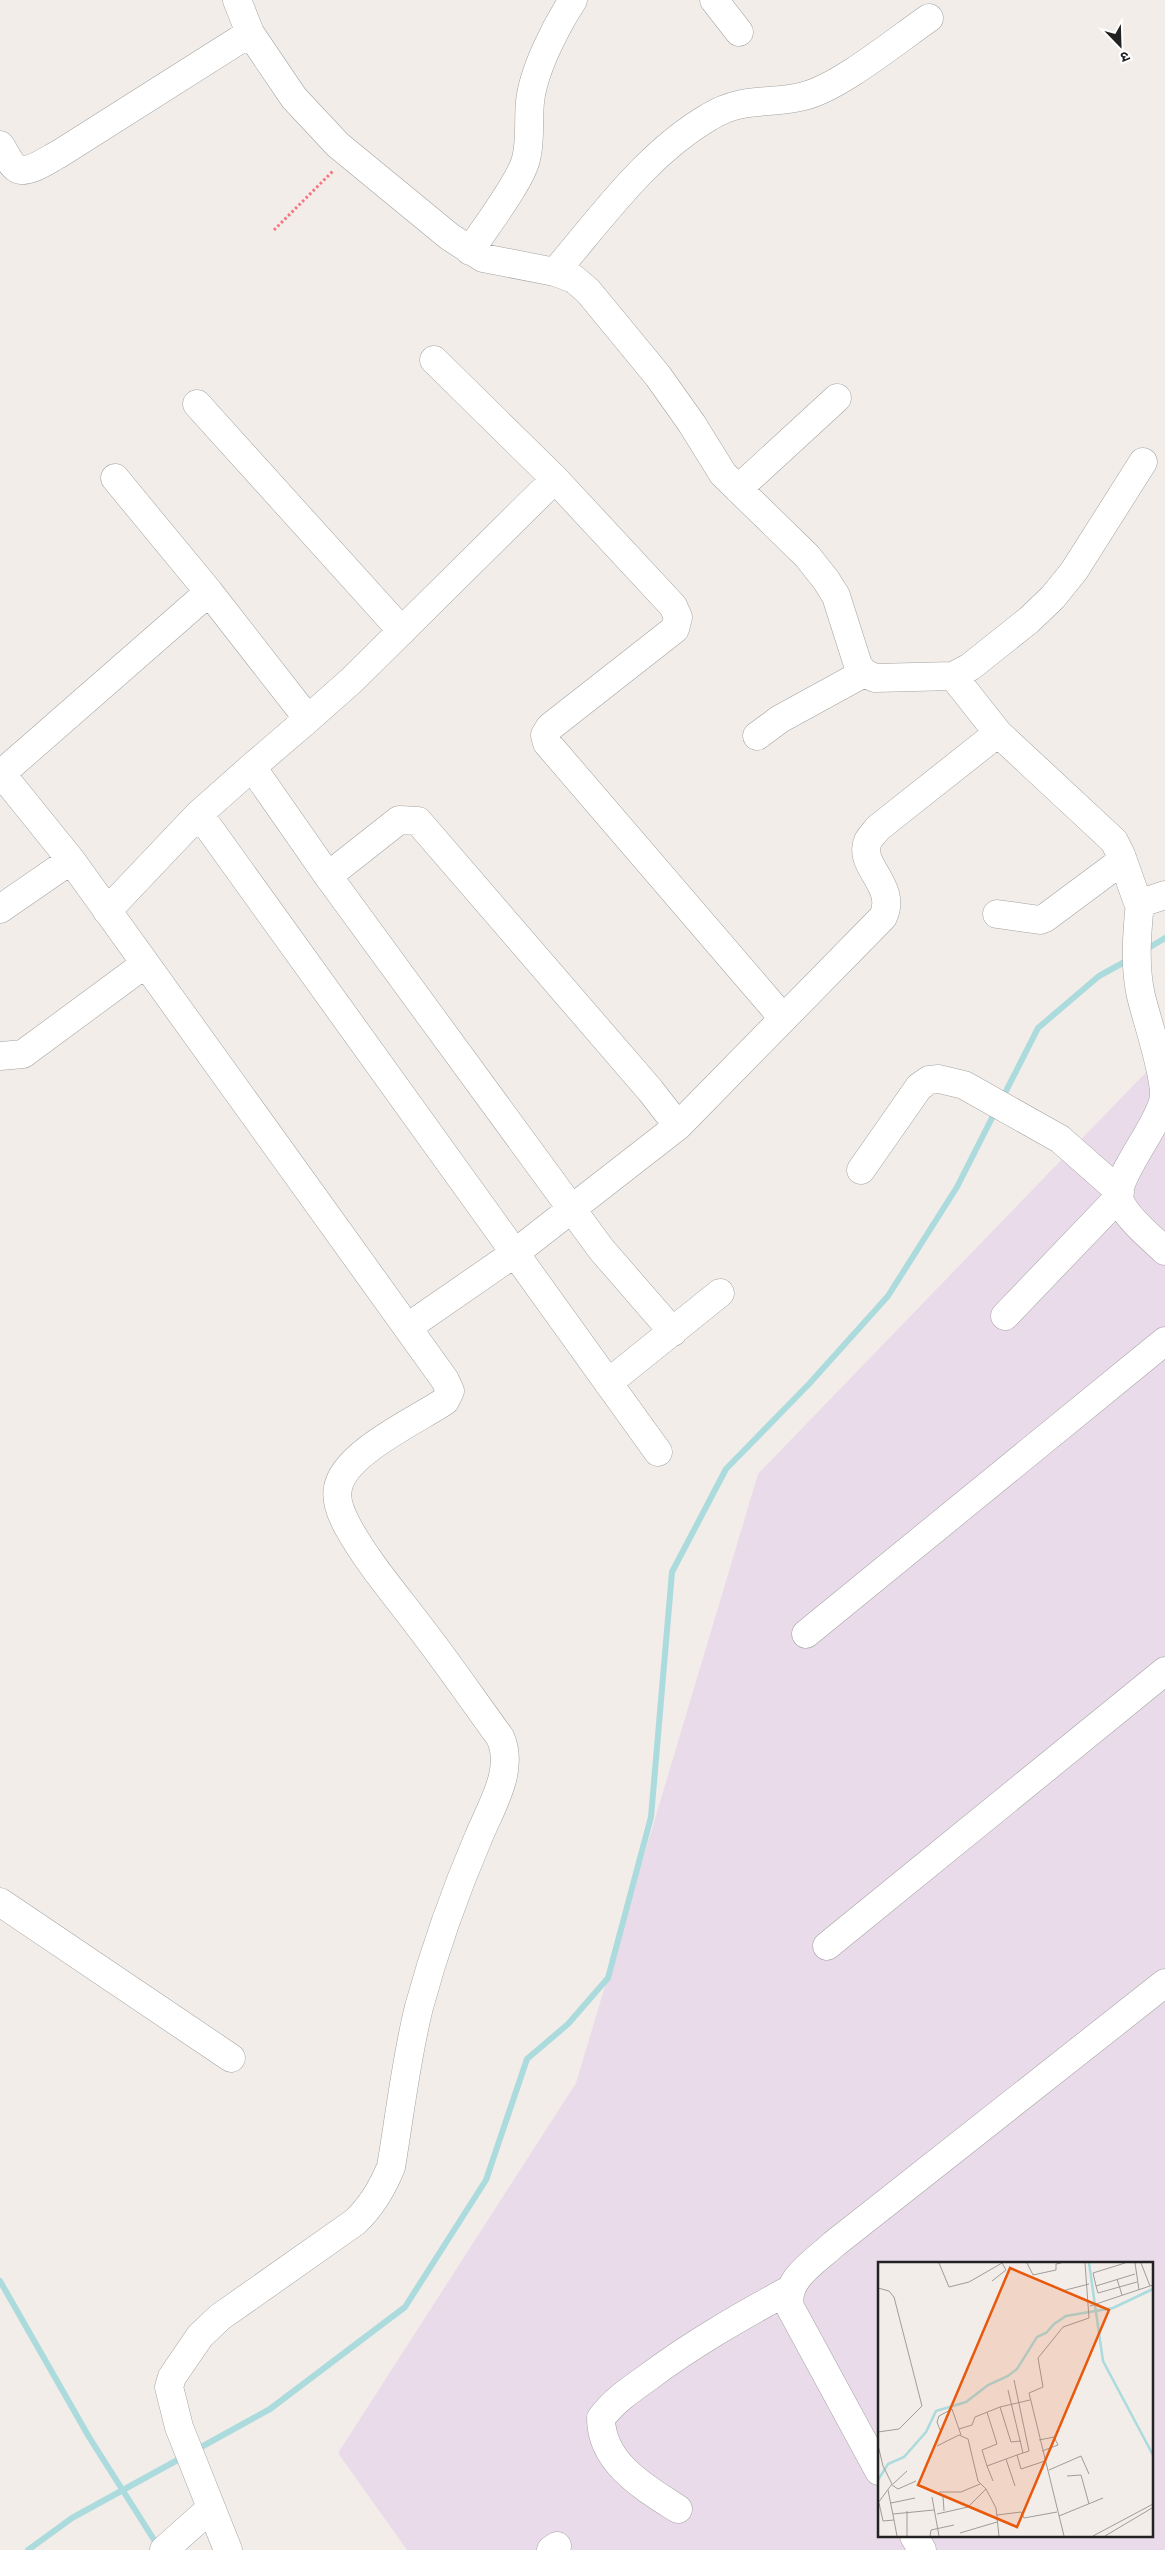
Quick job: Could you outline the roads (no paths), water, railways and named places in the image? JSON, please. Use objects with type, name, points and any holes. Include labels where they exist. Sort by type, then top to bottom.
[{"type":"street","points":[[237,0],[250,33],[294,98],[349,154],[450,237],[483,258],[555,272],[574,279],[588,291],[658,376],[692,424],[723,474],[807,556],[826,580],[836,596],[858,665],[864,673],[875,678],[953,676],[970,667],[1029,620],[1074,571],[1143,462]]},
{"type":"street","points":[[470,250],[519,175],[526,161],[530,101],[534,80],[564,13],[573,0]]},
{"type":"street","points":[[714,0],[739,32]]},
{"type":"street","points":[[555,272],[633,179],[685,133],[704,120],[747,101],[804,96],[814,92],[854,70],[929,18]]},
{"type":"street","points":[[0,145],[15,168],[28,170],[59,154],[250,33]]},
{"type":"street","points":[[434,360],[555,479],[673,606],[678,616],[675,629],[550,727],[545,735],[547,743],[783,1018]]},
{"type":"street","points":[[738,489],[837,398]]},
{"type":"street","points":[[197,404],[402,631]]},
{"type":"street","points":[[115,478],[209,592],[308,719]]},
{"type":"street","points":[[107,911],[199,814],[352,680],[555,479]]},
{"type":"street","points":[[209,592],[1,773],[71,860],[445,1380],[450,1391],[445,1401],[356,1458],[345,1472],[338,1488],[339,1506],[364,1553],[500,1737],[505,1749],[506,1770],[459,1881],[439,1939],[419,2009],[391,2167],[384,2186],[370,2207],[355,2222],[220,2317],[195,2343],[172,2377],[169,2387],[174,2411],[228,2550]]},
{"type":"street","points":[[757,736],[780,719],[864,673]]},
{"type":"street","points":[[953,676],[998,733],[1114,841],[1123,860],[1134,896],[1152,899],[1136,958],[1164,1097],[1119,1194],[1005,1316]]},
{"type":"street","points":[[408,1327],[515,1253],[678,1126],[883,917],[888,907],[887,896],[866,849],[868,841],[878,828],[998,733]]},
{"type":"street","points":[[252,767],[328,876],[601,1249],[674,1332]]},
{"type":"street","points":[[199,814],[658,1452]]},
{"type":"street","points":[[328,876],[399,820],[418,821],[650,1090],[678,1126]]},
{"type":"street","points":[[0,909],[71,860]]},
{"type":"street","points":[[997,914],[1031,920],[1045,918],[1123,860]]},
{"type":"street","points":[[0,1056],[23,1054],[145,964]]},
{"type":"street","points":[[861,1170],[919,1087],[929,1080],[939,1078],[964,1085],[1060,1139],[1119,1194],[1122,1206],[1133,1220],[1165,1251]]},
{"type":"street","points":[[608,1383],[674,1332],[720,1293]]},
{"type":"street","points":[[806,1634],[1165,1341]]},
{"type":"street","points":[[827,1946],[1165,1670]]},
{"type":"street","points":[[0,1902],[231,2058]]},
{"type":"street","points":[[678,2509],[644,2487],[624,2470],[604,2441],[601,2418],[623,2396],[657,2370],[716,2330],[789,2290],[795,2280],[834,2244],[1165,1983]]},
{"type":"street","points":[[789,2290],[790,2307],[878,2469]]},
{"type":"street","points":[[164,2550],[206,2497]]},
{"type":"street","points":[[915,2538],[922,2550]]},
{"type":"waterway","points":[[1145,950],[1165,938]]},
{"type":"waterway","points":[[1002,1099],[1038,1028],[1099,976],[1130,959]]},
{"type":"waterway","points":[[194,2451],[270,2409],[405,2307],[486,2180],[527,2059],[568,2024],[608,1978],[651,1817],[672,1572],[726,1469],[809,1384],[888,1296],[957,1187],[996,1110]]},
{"type":"waterway","points":[[0,2281],[89,2437],[158,2546]]},
{"type":"waterway","points":[[28,2550],[72,2518],[183,2457]]}]
